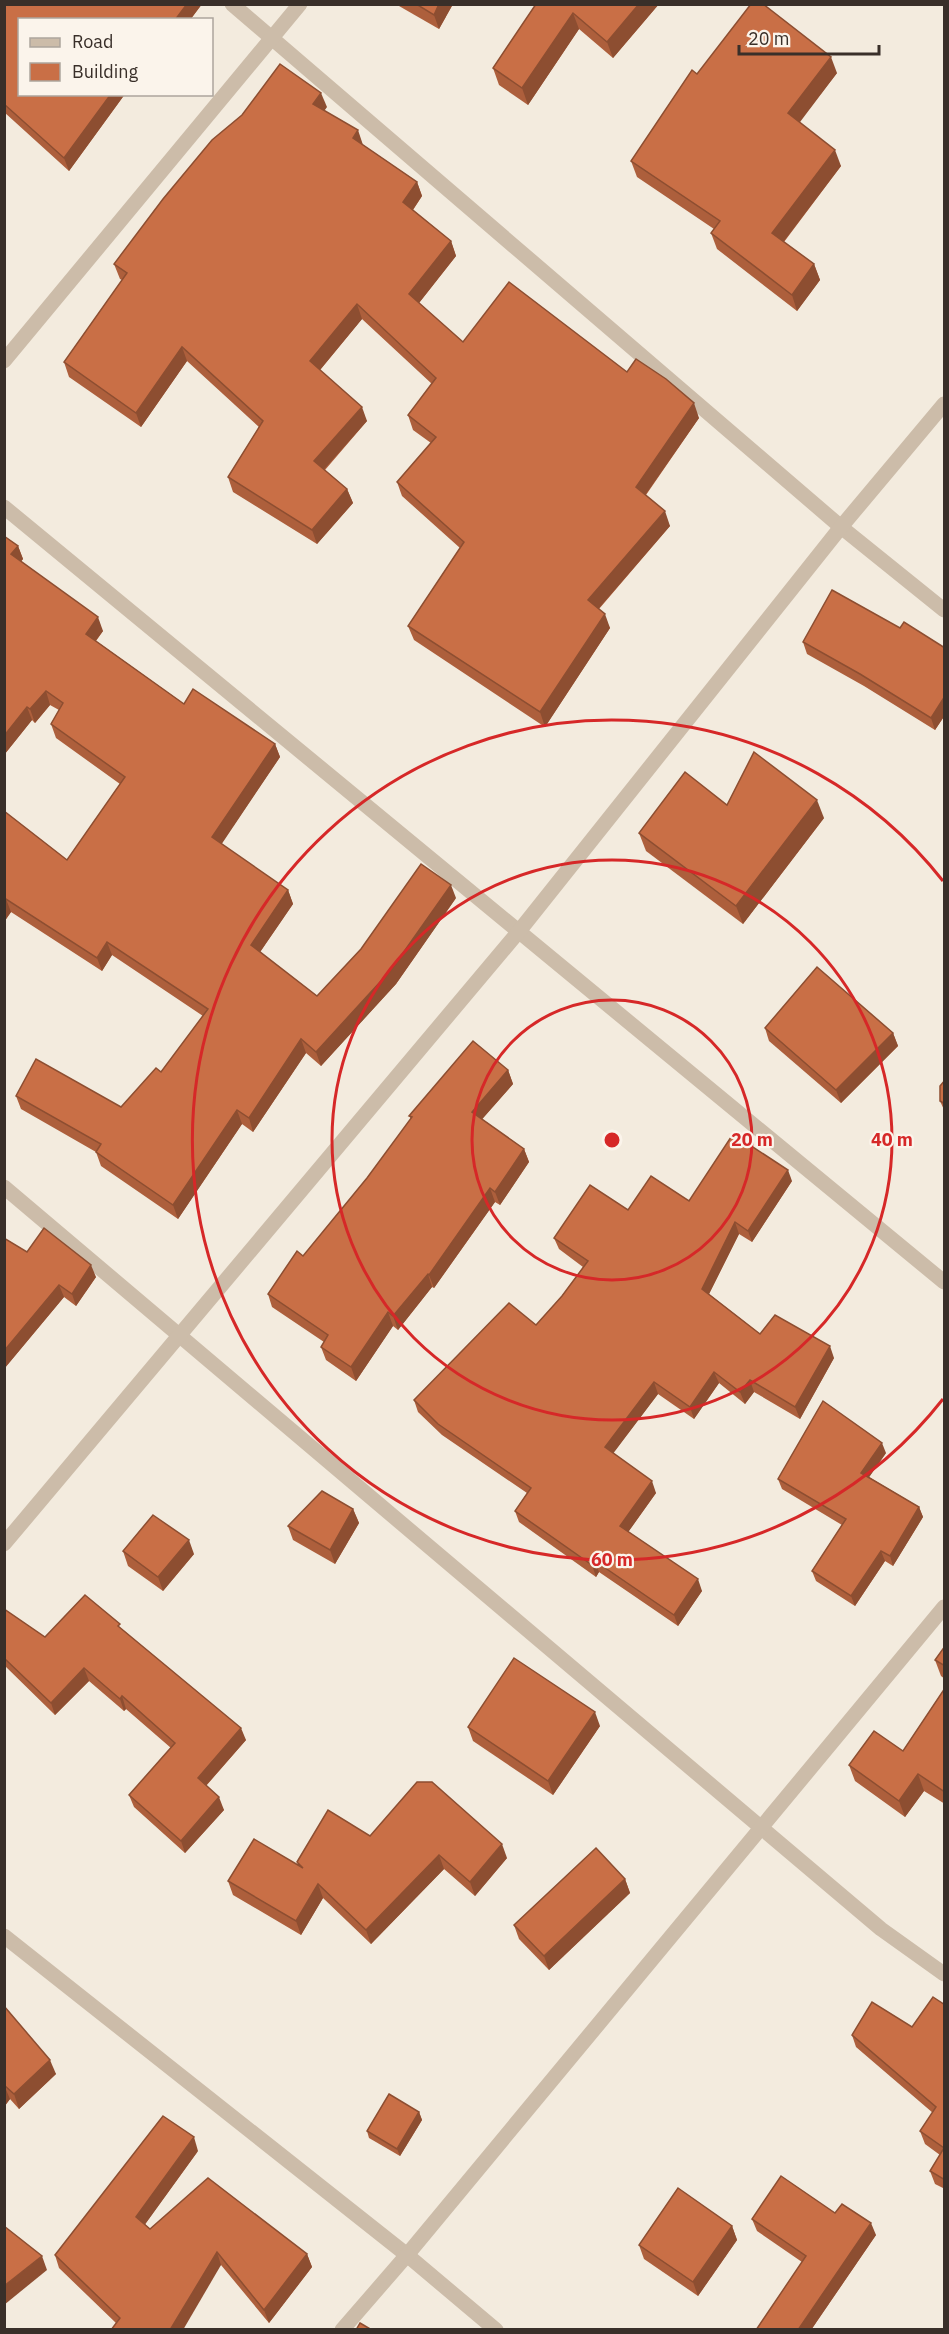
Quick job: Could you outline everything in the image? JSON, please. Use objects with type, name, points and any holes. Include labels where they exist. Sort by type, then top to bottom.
[{"type":"street","points":[[232,4],[841,527],[945,610]]},
{"type":"street","points":[[4,361],[300,4]]},
{"type":"street","points":[[4,1544],[520,930],[841,527],[945,404]]},
{"type":"street","points":[[4,507],[945,1282]]},
{"type":"street","points":[[4,1187],[881,1929],[945,1974]]},
{"type":"street","points":[[342,2330],[407,2255],[945,1607]]},
{"type":"street","points":[[4,1936],[407,2255],[496,2330]]},
{"type":"building","points":[[4,4],[187,4],[176,18],[18,18],[18,96],[110,96],[64,158],[4,104]]},
{"type":"building","points":[[416,4],[439,4],[434,15]]},
{"type":"building","points":[[536,4],[639,4],[607,42],[573,13],[522,88],[493,68]]},
{"type":"building","points":[[751,4],[763,4],[831,57],[788,113],[835,150],[772,233],[814,264],[792,295],[711,233],[720,221],[631,161],[692,70],[697,74]]},
{"type":"building","points":[[280,64],[321,93],[313,104],[358,130],[353,138],[417,182],[403,202],[451,241],[409,294],[463,342],[509,282],[627,372],[636,359],[666,379],[694,403],[636,487],[665,511],[588,600],[605,614],[540,712],[408,626],[464,542],[397,482],[436,437],[408,415],[436,378],[357,304],[310,361],[362,407],[314,461],[347,489],[312,530],[228,477],[263,421],[182,347],[136,413],[64,362],[127,273],[114,264],[163,199],[212,140],[242,115]]},
{"type":"building","points":[[4,536],[18,546],[11,554],[98,617],[86,634],[184,704],[193,689],[275,744],[212,837],[288,890],[251,945],[317,996],[361,949],[421,864],[451,885],[391,970],[316,1052],[301,1039],[249,1118],[237,1110],[173,1205],[96,1152],[101,1144],[16,1096],[36,1059],[121,1107],[156,1068],[161,1072],[208,1009],[107,942],[97,958],[6,899],[4,902],[4,811],[67,860],[125,777],[51,724],[63,703],[46,691],[30,709],[27,707],[4,736]]},
{"type":"building","points":[[832,590],[900,628],[904,622],[945,648],[945,696],[931,718],[803,642]]},
{"type":"building","points":[[754,752],[817,800],[736,906],[639,833],[685,772],[727,805]]},
{"type":"building","points":[[817,967],[893,1033],[836,1090],[765,1028]]},
{"type":"building","points":[[473,1041],[508,1070],[472,1112],[524,1149],[495,1192],[490,1188],[429,1275],[393,1316],[388,1312],[351,1367],[321,1347],[328,1335],[268,1294],[297,1251],[303,1256],[367,1178],[412,1117],[409,1116]]},
{"type":"building","points":[[945,1080],[945,1104],[940,1101],[940,1086]]},
{"type":"building","points":[[733,1134],[788,1170],[748,1231],[735,1222],[702,1289],[760,1334],[775,1315],[830,1346],[795,1407],[750,1380],[740,1392],[714,1372],[690,1407],[654,1382],[605,1447],[652,1481],[620,1526],[698,1579],[674,1615],[595,1561],[592,1565],[515,1511],[531,1488],[438,1424],[414,1400],[509,1303],[536,1325],[562,1296],[588,1261],[554,1238],[590,1185],[628,1210],[651,1176],[689,1201]]},
{"type":"building","points":[[44,1228],[91,1265],[72,1294],[59,1285],[4,1351],[4,1238],[27,1252]]},
{"type":"building","points":[[823,1401],[882,1443],[861,1473],[919,1507],[890,1556],[881,1551],[851,1596],[812,1571],[846,1519],[778,1479]]},
{"type":"building","points":[[322,1491],[353,1509],[330,1550],[288,1526]]},
{"type":"building","points":[[153,1515],[189,1540],[158,1577],[123,1551]]},
{"type":"building","points":[[85,1595],[120,1624],[118,1626],[241,1728],[198,1778],[219,1797],[181,1841],[129,1795],[175,1743],[122,1696],[120,1699],[84,1668],[51,1703],[4,1658],[4,1609],[45,1637]]},
{"type":"building","points":[[945,1646],[945,1666],[935,1660]]},
{"type":"building","points":[[514,1658],[595,1712],[548,1781],[468,1727]]},
{"type":"building","points":[[945,1688],[945,1792],[918,1774],[899,1801],[849,1765],[874,1731],[903,1751]]},
{"type":"building","points":[[417,1782],[432,1782],[502,1844],[470,1882],[439,1855],[366,1930],[318,1884],[296,1921],[228,1881],[254,1839],[303,1868],[297,1862],[328,1810],[370,1836]]},
{"type":"building","points":[[596,1848],[625,1879],[544,1956],[514,1925]]},
{"type":"building","points":[[933,1997],[945,2005],[945,2180],[930,2171],[944,2148],[920,2131],[936,2107],[852,2035],[872,2002],[912,2027]]},
{"type":"building","points":[[4,2006],[50,2060],[14,2094],[4,2085]]},
{"type":"building","points":[[389,2094],[419,2112],[397,2149],[367,2131]]},
{"type":"building","points":[[163,2116],[194,2137],[136,2217],[150,2229],[208,2178],[307,2254],[264,2310],[217,2252],[170,2330],[111,2330],[120,2318],[55,2255]]},
{"type":"building","points":[[781,2176],[835,2213],[842,2204],[871,2223],[798,2330],[756,2330],[806,2256],[752,2219]]},
{"type":"building","points":[[678,2188],[732,2226],[693,2282],[639,2245]]},
{"type":"building","points":[[4,2226],[42,2256],[4,2286]]},
{"type":"building","points":[[360,2323],[372,2330],[356,2330]]}]
